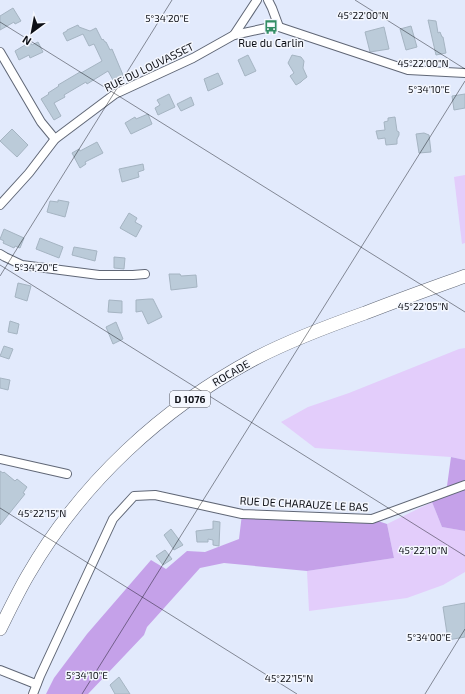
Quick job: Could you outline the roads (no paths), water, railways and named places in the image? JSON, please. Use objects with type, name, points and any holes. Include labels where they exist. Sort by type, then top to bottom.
[{"type":"main road","name":"ROCADE","points":[[0,629],[28,574],[68,516],[118,459],[168,415],[199,392],[228,374],[303,336],[465,276]]},
{"type":"street","name":"RUE DU LOUVASSET","points":[[0,205],[29,173],[55,139],[114,94],[193,58],[234,35],[257,0]]},
{"type":"street","points":[[268,0],[279,27]]},
{"type":"street","points":[[234,35],[271,27],[279,27],[408,70],[465,73]]},
{"type":"street","points":[[0,52],[41,122],[55,139]]},
{"type":"street","points":[[0,254],[22,266],[99,275],[145,274]]},
{"type":"street","points":[[0,459],[67,474]]},
{"type":"street","name":"RUE DE CHARAUZE LE BAS","points":[[33,694],[88,570],[113,519],[134,496],[155,495],[242,514],[372,519],[465,485]]},
{"type":"street","points":[[0,670],[33,683],[37,683]]},
{"type":"place","name":"Rue du Carlin","points":[[271,27]]}]
